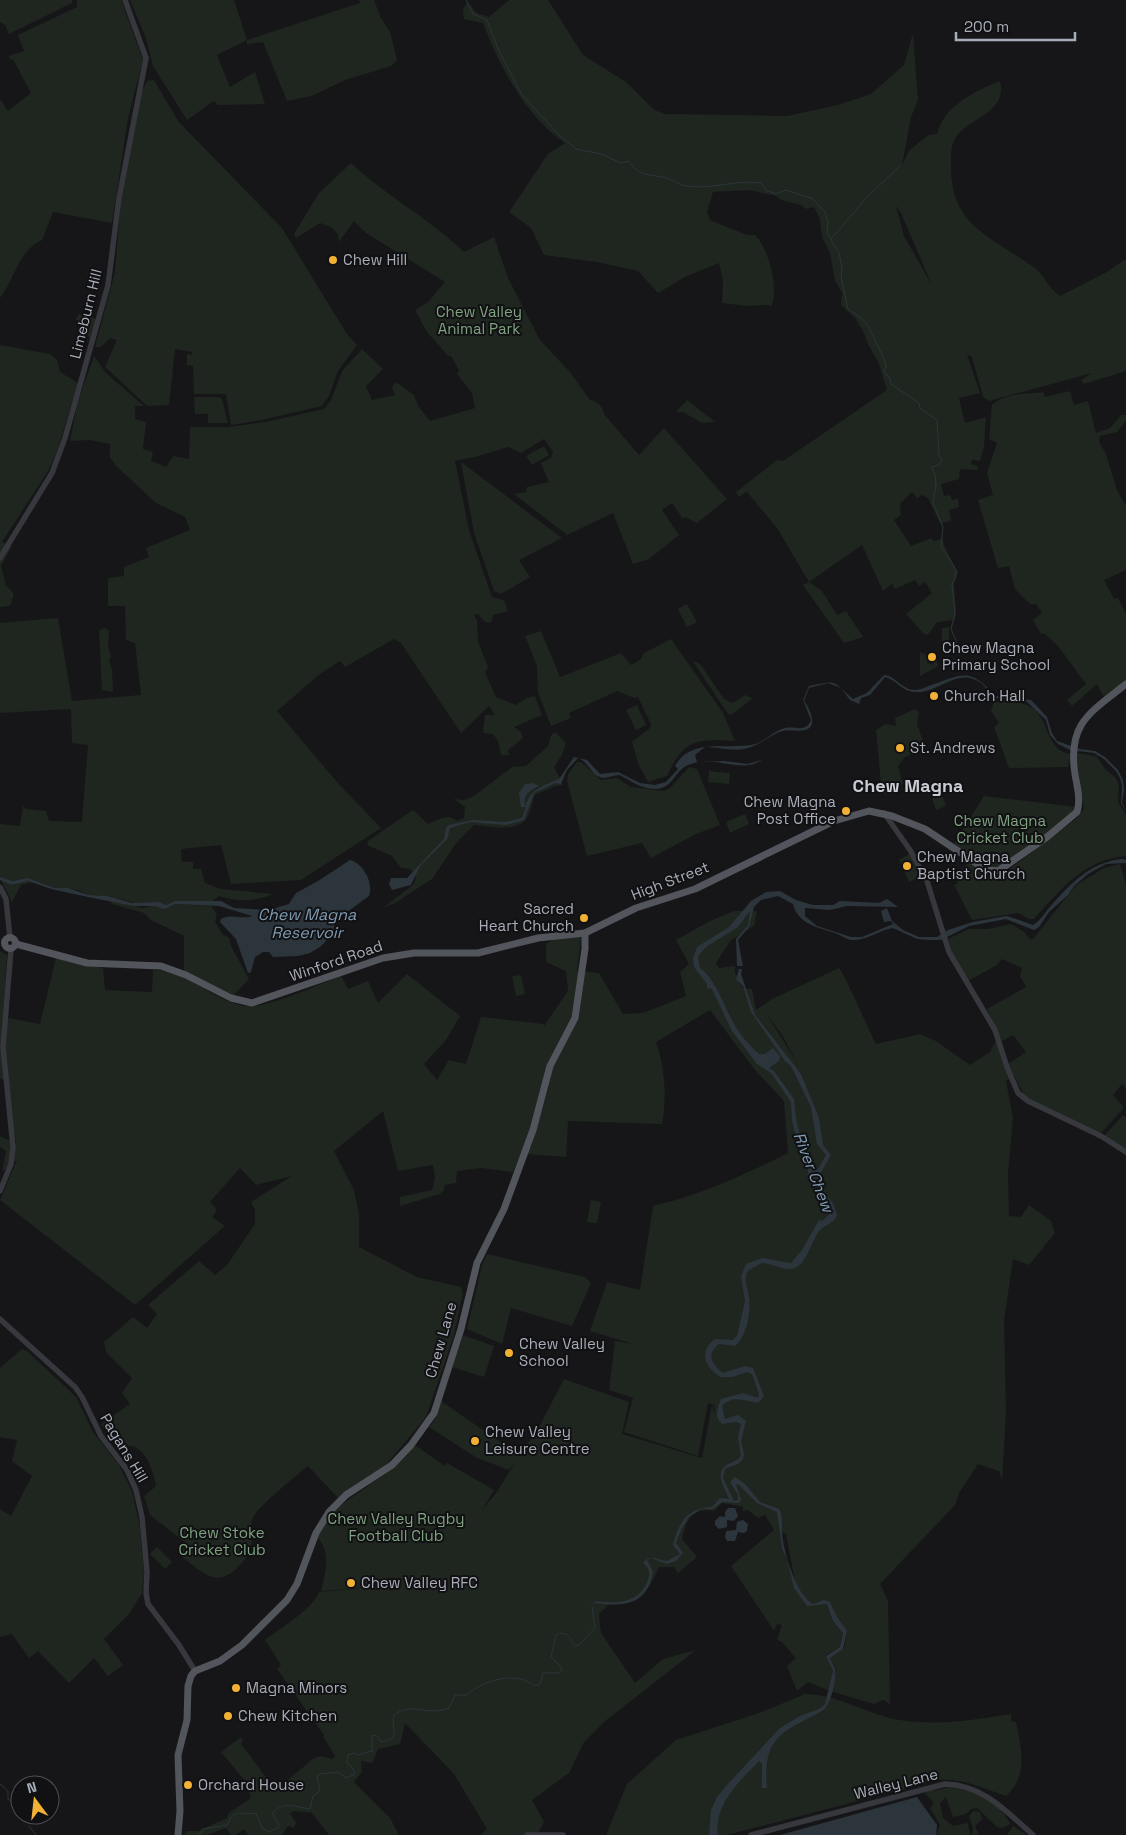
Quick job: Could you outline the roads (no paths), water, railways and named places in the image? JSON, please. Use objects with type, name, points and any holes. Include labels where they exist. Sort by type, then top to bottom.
[{"type":"main road","points":[[884,813],[925,829],[979,865],[989,870],[998,871],[1047,837],[1077,812],[1074,748],[1077,730],[1082,722],[1126,684]]},
{"type":"main road","name":"High Street","points":[[584,933],[636,908],[695,889],[837,820],[869,811],[884,813]]},
{"type":"main road","name":"Winford Road","points":[[13,946],[87,962],[161,966],[186,975],[231,998],[252,1003],[388,957],[414,953],[478,952],[538,938],[584,933]]},
{"type":"main road","name":"Chew Lane","points":[[195,1671],[220,1661],[242,1645],[281,1607],[297,1584],[310,1546],[329,1512],[346,1496],[392,1465],[411,1445],[434,1413],[461,1329],[476,1263],[504,1210],[533,1130],[550,1066],[575,1018],[585,948],[584,933]]},
{"type":"main road","points":[[5,941],[6,947],[13,946]]},
{"type":"main road","points":[[178,1835],[180,1803],[178,1755],[188,1720],[189,1681],[195,1671]]},
{"type":"street","name":"Limeburn Hill","points":[[0,558],[52,473],[65,438],[90,356],[108,285],[119,198],[146,58],[125,0]]},
{"type":"street","points":[[884,813],[910,850],[927,881],[954,962],[995,1030],[1018,1093],[1028,1101],[1101,1136],[1126,1152]]},
{"type":"street","points":[[0,887],[9,910],[5,941]]},
{"type":"street","points":[[0,1191],[11,1164],[13,1147],[3,1048],[13,946]]},
{"type":"street","name":"Pagans Hill","points":[[0,1319],[75,1387],[101,1436],[127,1470],[136,1490],[142,1517],[147,1572],[146,1598],[152,1610],[179,1645],[195,1671]]},
{"type":"street","name":"Walley Lane","points":[[751,1835],[945,1784],[964,1785],[977,1790],[1000,1806],[1033,1835]]},
{"type":"street","points":[[527,1835],[563,1835]]},
{"type":"water","points":[[884,675],[892,678],[906,688],[915,690],[954,677],[968,676],[980,681],[996,696],[1031,700],[1047,717],[1052,733],[1057,741],[1080,749],[1095,751],[1105,757],[1118,770],[1123,780],[1122,802],[1126,812],[1121,803],[1122,786],[1116,771],[1104,759],[1094,753],[1070,750],[1058,744],[1050,735],[1046,720],[1027,702],[994,698],[981,683],[964,678],[956,679],[932,689],[915,692],[906,690],[893,680],[885,677],[870,695],[861,698],[859,704],[850,700],[841,688],[853,699],[867,693]]},
{"type":"water","points":[[830,682],[841,688],[828,683],[809,688],[804,701],[812,717],[811,725],[805,730],[782,731],[764,740],[781,729],[804,728],[809,724],[811,720],[803,700],[809,686]]},
{"type":"water","points":[[762,742],[746,749],[734,750],[706,747],[744,746]]},
{"type":"water","points":[[705,747],[695,755],[697,762],[703,762],[688,765],[679,771],[666,786],[655,789],[640,786],[619,775],[605,778],[599,777],[585,762],[578,758],[567,770],[561,784],[555,783],[534,793],[524,820],[506,825],[470,822],[450,828],[447,839],[420,866],[411,885],[392,890],[389,884],[391,878],[407,878],[444,839],[446,828],[449,825],[473,820],[505,822],[522,818],[525,807],[534,792],[559,779],[574,757],[587,760],[600,774],[618,772],[640,783],[655,785],[666,782],[678,769],[675,766],[682,757],[691,751]]},
{"type":"water","points":[[764,759],[753,764],[742,765],[706,762],[724,761],[748,764]]},
{"type":"water","points":[[533,783],[539,786],[527,794],[525,807],[521,807],[519,793],[525,784]]},
{"type":"water","name":"Chew Magna Reservoir","points":[[350,860],[359,865],[366,874],[370,885],[369,896],[335,921],[333,934],[320,947],[310,953],[298,956],[273,957],[269,952],[263,952],[255,957],[251,972],[248,973],[236,939],[220,922],[225,917],[252,916],[219,906],[176,904],[164,909],[155,906],[133,906],[51,889],[28,881],[11,885],[0,880],[0,877],[12,881],[28,878],[55,888],[67,888],[89,895],[107,896],[132,903],[159,902],[166,905],[175,901],[221,901],[234,908],[269,910],[289,904],[296,893]]},
{"type":"water","name":"River Chew","points":[[1126,860],[1126,863],[1106,864],[1088,874],[1074,886],[1068,895],[1049,912],[1039,927],[1034,930],[1006,919],[969,926],[941,940],[917,939],[893,928],[861,939],[850,940],[809,924],[799,916],[793,904],[778,896],[761,900],[754,907],[749,927],[738,940],[743,966],[737,966],[736,939],[748,925],[750,911],[738,927],[706,947],[698,956],[700,968],[715,986],[734,1024],[745,1040],[759,1054],[765,1054],[773,1048],[780,1056],[779,1061],[769,1068],[774,1071],[794,1099],[801,1139],[809,1152],[811,1165],[818,1169],[826,1155],[817,1144],[811,1107],[791,1066],[785,1061],[751,1012],[743,986],[736,979],[739,969],[742,969],[741,974],[755,1015],[801,1074],[819,1118],[823,1145],[831,1155],[819,1176],[819,1186],[833,1203],[837,1215],[832,1222],[820,1230],[808,1254],[795,1268],[785,1269],[762,1263],[749,1270],[746,1279],[749,1310],[743,1336],[735,1346],[719,1344],[712,1351],[713,1363],[723,1373],[745,1366],[753,1368],[764,1396],[758,1403],[735,1399],[726,1402],[722,1406],[725,1419],[738,1415],[746,1421],[741,1441],[744,1454],[743,1459],[738,1464],[725,1469],[723,1478],[734,1501],[738,1500],[738,1495],[730,1482],[735,1477],[745,1484],[760,1502],[779,1509],[782,1517],[785,1550],[791,1572],[801,1592],[813,1604],[824,1600],[830,1602],[837,1617],[847,1631],[843,1649],[830,1658],[835,1669],[835,1679],[828,1704],[822,1711],[797,1724],[778,1737],[768,1757],[766,1770],[767,1788],[762,1788],[762,1763],[759,1761],[736,1785],[724,1804],[720,1813],[718,1835],[709,1835],[711,1810],[717,1797],[727,1785],[780,1728],[800,1716],[819,1709],[825,1704],[833,1671],[826,1656],[840,1647],[843,1633],[833,1621],[827,1604],[807,1606],[794,1588],[787,1559],[782,1549],[777,1512],[757,1503],[738,1484],[736,1485],[741,1499],[739,1503],[722,1502],[713,1509],[701,1509],[689,1517],[676,1543],[683,1553],[676,1561],[667,1564],[651,1558],[667,1561],[680,1554],[673,1545],[681,1523],[685,1518],[696,1510],[703,1508],[712,1507],[720,1498],[729,1499],[721,1480],[721,1472],[728,1464],[741,1456],[738,1437],[741,1424],[736,1422],[722,1424],[717,1415],[718,1409],[721,1399],[743,1393],[758,1398],[759,1394],[752,1374],[747,1372],[732,1377],[721,1377],[711,1369],[705,1354],[715,1339],[733,1340],[737,1336],[745,1301],[741,1276],[746,1264],[762,1258],[791,1263],[802,1250],[819,1220],[822,1221],[831,1213],[816,1193],[812,1179],[808,1176],[808,1162],[798,1144],[792,1121],[791,1102],[771,1073],[757,1064],[732,1031],[712,989],[707,988],[707,984],[694,967],[693,958],[697,947],[729,927],[751,901],[766,892],[780,891],[796,900],[813,905],[833,905],[840,901],[879,903],[887,899],[898,907],[847,906],[830,910],[805,908],[805,916],[817,926],[851,937],[862,937],[893,924],[891,921],[884,922],[881,911],[887,908],[892,921],[903,930],[919,937],[937,937],[948,930],[973,922],[1007,916],[1033,925],[1072,883],[1100,865],[1110,861]]},
{"type":"water","points":[[728,1508],[735,1508],[738,1516],[734,1521],[727,1520],[727,1527],[719,1529],[715,1525],[715,1521],[720,1516],[725,1517],[725,1512]]},
{"type":"water","points":[[743,1520],[748,1524],[747,1531],[744,1533],[738,1532],[735,1541],[727,1541],[725,1537],[726,1531],[736,1530],[737,1522]]},
{"type":"water","points":[[651,1558],[647,1560],[653,1572],[650,1583],[640,1597],[625,1604],[595,1603],[592,1605],[596,1601],[620,1602],[634,1598],[644,1588],[649,1577],[649,1570],[643,1563],[646,1560]]},
{"type":"water","points":[[917,1797],[937,1825],[936,1835],[780,1835]]},
{"type":"waterway","points":[[466,0],[473,14],[487,20],[499,51],[522,95],[560,136],[576,149],[601,154],[621,163],[629,161],[639,172],[665,178],[687,186],[706,187],[743,182],[761,183],[766,190],[776,194],[786,190],[813,199],[825,212],[828,223],[827,233],[839,253],[842,268],[841,277],[848,309],[866,323],[885,362],[884,372],[890,378],[891,384],[919,403],[920,408],[937,420],[939,455],[942,461],[939,465],[931,467],[935,474],[936,484],[933,503],[943,527],[941,546],[956,570],[952,584],[955,614],[951,629],[959,648],[959,655]]},
{"type":"waterway","points":[[831,239],[868,196],[901,165]]},
{"type":"waterway","points":[[199,1835],[203,1829],[227,1825],[233,1816],[238,1813],[256,1813],[262,1828],[269,1832],[278,1828],[279,1824],[273,1815],[273,1812],[277,1809],[286,1806],[310,1809],[313,1796],[320,1791],[317,1776],[338,1772],[346,1778],[355,1774],[352,1767],[347,1763],[348,1755],[372,1751],[372,1735],[377,1736],[381,1742],[392,1738],[394,1736],[394,1715],[401,1711],[407,1709],[442,1710],[449,1708],[455,1695],[467,1695],[478,1687],[492,1681],[514,1678],[535,1686],[540,1684],[543,1673],[560,1673],[562,1668],[551,1657],[556,1635],[563,1633],[570,1638],[575,1646],[579,1645],[595,1628],[592,1606]]},
{"type":"waterway","points":[[0,1784],[8,1791],[8,1799],[10,1800]]},
{"type":"waterway","points":[[29,1826],[36,1835]]},
{"type":"place","name":"Chew Hill","points":[[333,260]]},
{"type":"place","name":"Chew Magna Primary School","points":[[932,657]]},
{"type":"place","name":"Church Hall","points":[[934,696]]},
{"type":"place","name":"St. Andrews","points":[[900,748]]},
{"type":"place","name":"Chew Magna Post Office","points":[[846,811]]},
{"type":"place","name":"Chew Magna Baptist Church","points":[[907,866]]},
{"type":"place","name":"Sacred Heart Church","points":[[584,918]]},
{"type":"place","name":"Chew Valley School","points":[[509,1353]]},
{"type":"place","name":"Chew Valley Leisure Centre","points":[[475,1441]]},
{"type":"place","name":"Chew Valley RFC","points":[[351,1583]]},
{"type":"place","name":"Magna Minors","points":[[236,1688]]},
{"type":"place","name":"Chew Kitchen","points":[[228,1716]]},
{"type":"place","name":"Orchard House","points":[[188,1785]]},
{"type":"district","name":"Chew Magna","points":[[908,786]]},
{"type":"park label","name":"Chew Valley Animal Park","points":[[479,320]]},
{"type":"park label","name":"Chew Magna Cricket Club","points":[[1000,830]]},
{"type":"park label","name":"Chew Valley Rugby Football Club","points":[[396,1528]]},
{"type":"park label","name":"Chew Stoke Cricket Club","points":[[222,1542]]}]
